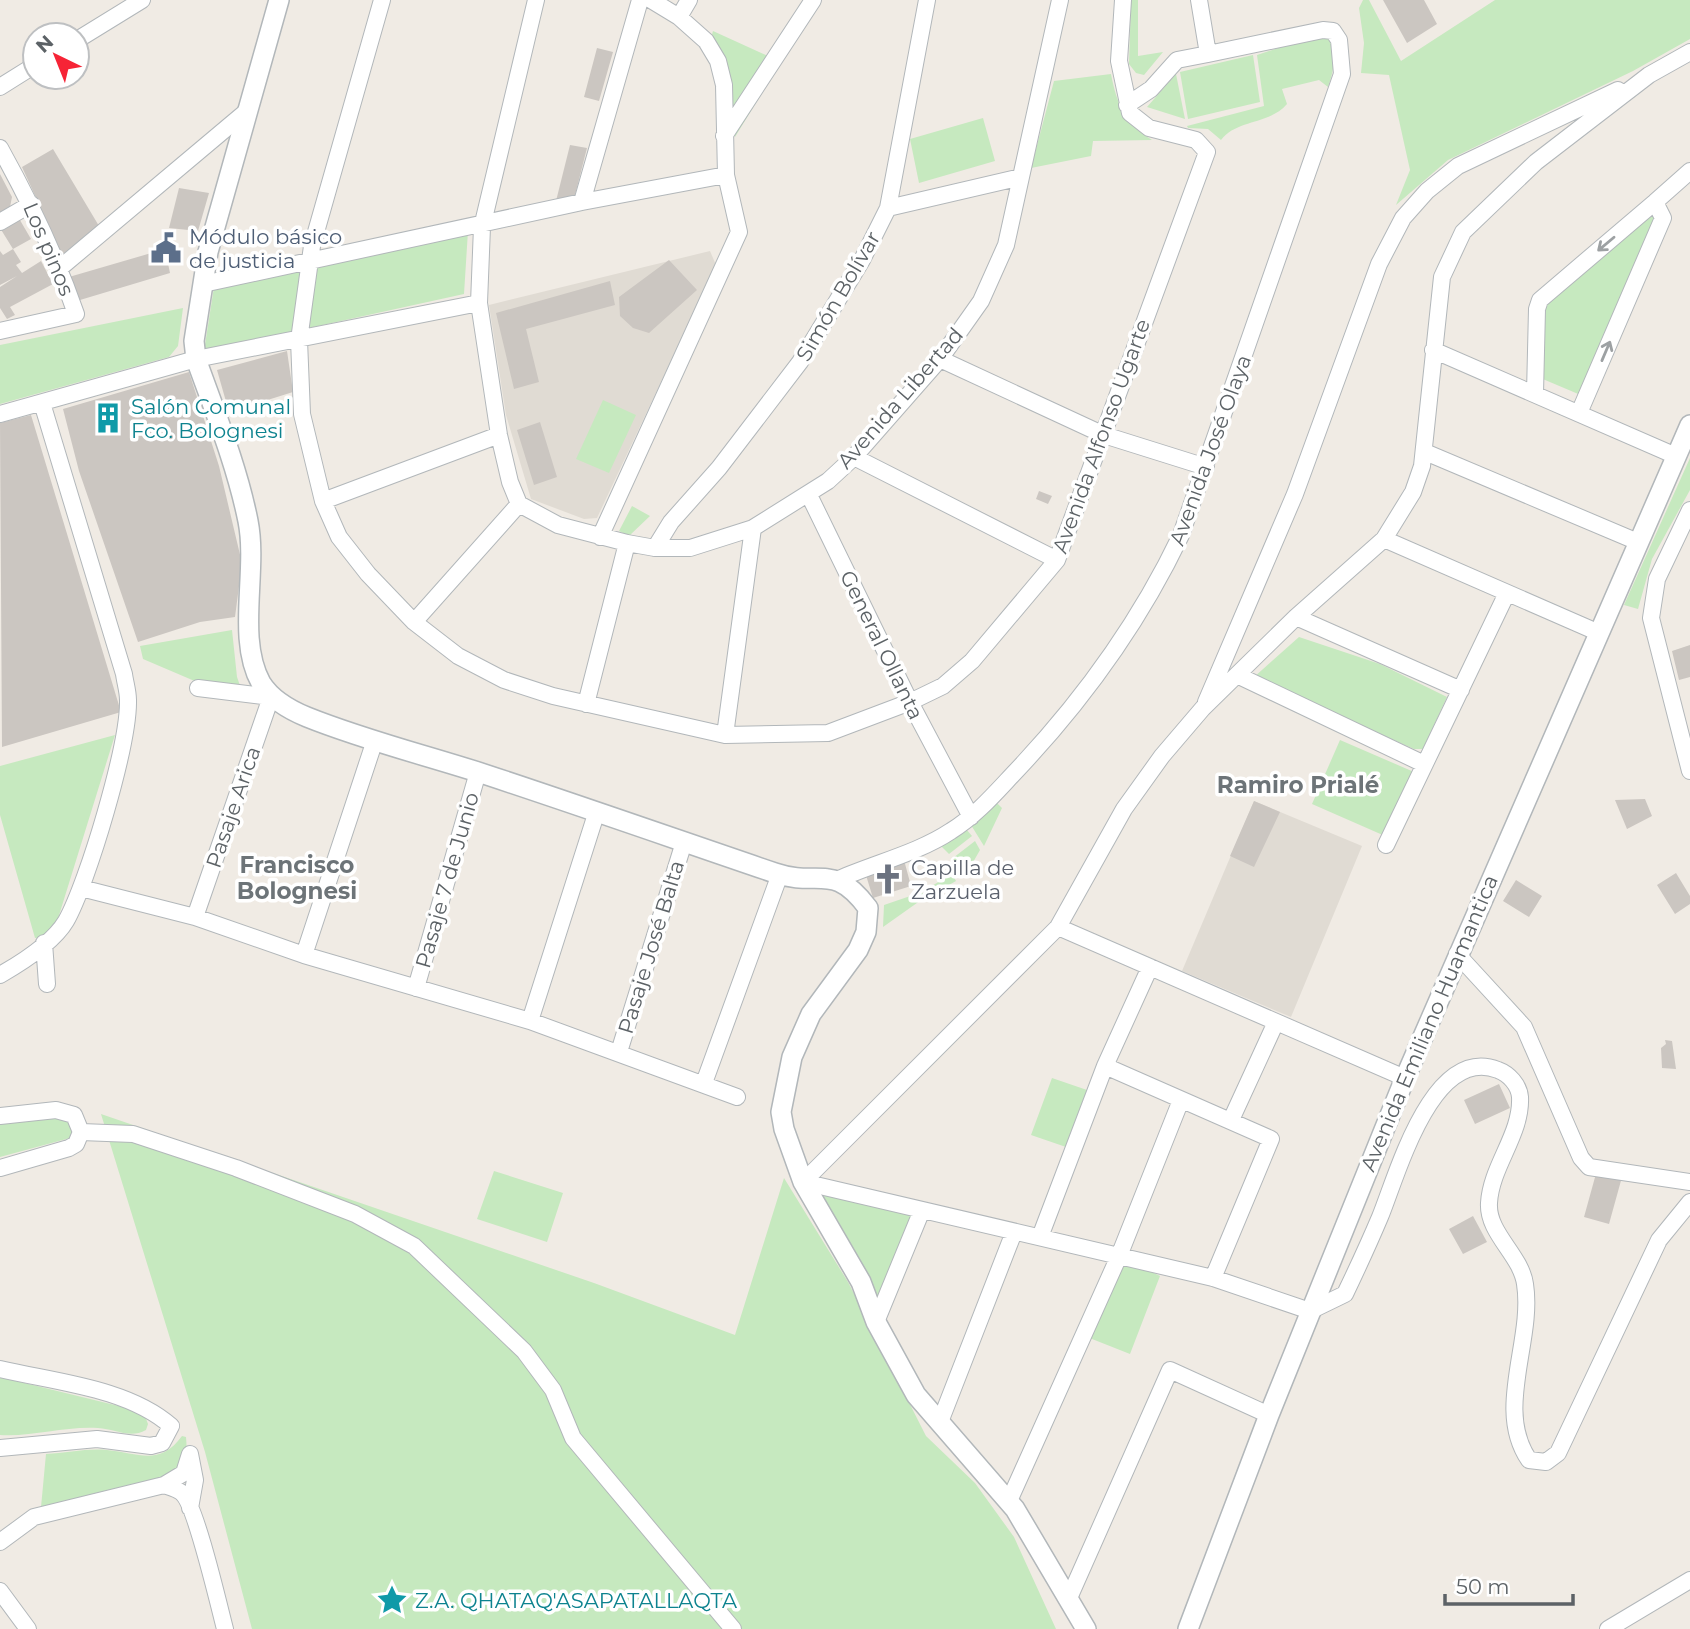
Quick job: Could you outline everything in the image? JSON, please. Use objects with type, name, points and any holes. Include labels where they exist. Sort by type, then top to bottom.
[{"type":"street","points":[[91,31],[142,0]]},
{"type":"street","points":[[271,696],[254,666],[250,644],[252,548],[248,520],[233,466],[196,359],[194,341],[208,252],[279,0]]},
{"type":"street","name":"Avenida Alfonso Ugarte","points":[[382,0],[310,261],[299,340],[302,414],[323,501],[339,537],[368,574],[414,622],[458,656],[504,680],[586,704],[725,735],[828,733],[910,702],[943,686],[972,662],[1058,560],[1207,152],[1196,140],[1141,124],[1127,105]]},
{"type":"street","points":[[414,622],[519,503],[499,435],[479,303],[483,223],[536,0]]},
{"type":"street","points":[[582,202],[640,0]]},
{"type":"street","points":[[600,537],[739,232],[726,175],[724,85],[718,61],[706,41],[679,17],[650,0]]},
{"type":"street","points":[[679,17],[690,0]]},
{"type":"street","points":[[724,136],[813,0]]},
{"type":"street","name":"Simón Bolívar","points":[[655,548],[671,522],[719,468],[800,362],[862,261],[888,208],[927,0]]},
{"type":"street","name":"Avenida Libertad","points":[[519,503],[558,525],[600,537],[655,548],[690,548],[752,528],[809,495],[854,457],[940,359],[981,301],[1006,246],[1060,0]]},
{"type":"street","points":[[1123,0],[1119,61],[1127,105],[1151,89],[1177,60],[1208,54],[1199,0]]},
{"type":"street","name":"Avenida José Olaya","points":[[839,879],[948,834],[971,817],[1038,748],[1119,647],[1156,587],[1206,467],[1342,74],[1339,40],[1333,31],[1323,30],[1208,54]]},
{"type":"street","points":[[1203,708],[1295,494],[1379,264],[1403,218],[1427,191],[1458,166],[1648,75],[1690,52]]},
{"type":"street","points":[[0,87],[21,74]]},
{"type":"street","points":[[803,1182],[1058,927],[1124,809],[1162,756],[1203,708],[1296,617],[1384,539],[1413,492],[1425,452],[1442,277],[1463,232],[1536,162],[1648,75]]},
{"type":"street","points":[[60,268],[248,110]]},
{"type":"street","name":"Los pinos","points":[[0,148],[31,204],[60,268],[76,314],[0,331]]},
{"type":"street","points":[[1535,393],[1537,309],[1540,300],[1690,171]]},
{"type":"street","points":[[203,284],[582,202],[726,175]]},
{"type":"street","points":[[888,208],[1021,177]]},
{"type":"street","points":[[1579,413],[1664,218],[1655,202]]},
{"type":"street","points":[[0,222],[31,204]]},
{"type":"street","points":[[0,414],[196,359],[479,303]]},
{"type":"street","points":[[1433,350],[1676,456]]},
{"type":"street","points":[[940,359],[1104,435],[1206,467]]},
{"type":"street","points":[[1,971],[56,935],[66,921],[80,888],[107,803],[128,699],[124,674],[43,403]]},
{"type":"street","name":"Avenida Emiliano Huamantica","points":[[1188,1629],[1269,1415],[1405,1078],[1597,632],[1690,425]]},
{"type":"street","points":[[323,501],[499,435]]},
{"type":"street","points":[[1425,452],[1638,542]]},
{"type":"street","points":[[854,457],[1058,560]]},
{"type":"street","name":"General Ollanta","points":[[809,495],[910,702],[971,817]]},
{"type":"street","points":[[1690,510],[1657,579],[1651,618],[1690,771]]},
{"type":"street","points":[[725,735],[752,528]]},
{"type":"street","points":[[1384,539],[1597,632]]},
{"type":"street","points":[[586,704],[627,543]]},
{"type":"street","points":[[1386,845],[1507,593]]},
{"type":"street","points":[[1296,617],[1461,690]]},
{"type":"street","points":[[1237,675],[1424,764]]},
{"type":"street","points":[[198,688],[271,696],[305,716],[375,740],[597,811],[780,874],[839,879],[854,890],[868,908],[866,932],[858,950],[811,1014],[787,1073],[781,1112],[784,1129],[803,1182],[861,1282],[876,1322],[916,1395],[1009,1501],[1086,1629]]},
{"type":"street","name":"Pasaje Arica","points":[[195,917],[271,696]]},
{"type":"street","points":[[304,955],[375,740]]},
{"type":"street","name":"Pasaje 7 de Junio","points":[[416,988],[478,772]]},
{"type":"street","points":[[530,1021],[597,811]]},
{"type":"street","name":"Pasaje José Balta","points":[[619,1052],[684,842]]},
{"type":"street","points":[[704,1083],[780,874]]},
{"type":"street","points":[[80,888],[195,917],[304,955],[530,1021],[737,1097]]},
{"type":"street","points":[[1058,927],[1405,1078]]},
{"type":"street","points":[[44,943],[47,984]]},
{"type":"street","points":[[1457,954],[1524,1027],[1581,1158],[1589,1167],[1690,1182]]},
{"type":"street","points":[[1040,1237],[1105,1066],[1150,967]]},
{"type":"street","points":[[1231,1120],[1276,1022]]},
{"type":"street","points":[[1105,1066],[1270,1139],[1213,1278]]},
{"type":"street","points":[[803,1182],[1213,1278],[1310,1311],[1345,1294],[1417,1123],[1434,1095],[1461,1073],[1477,1067],[1504,1073],[1520,1093],[1520,1109],[1492,1187],[1490,1218],[1525,1282],[1526,1314],[1514,1422],[1521,1448],[1529,1460],[1546,1462],[1558,1453],[1659,1240],[1690,1202]]},
{"type":"street","points":[[1009,1501],[1119,1256],[1181,1100]]},
{"type":"street","points":[[0,1116],[56,1110],[74,1115],[81,1132],[76,1144],[0,1168]]},
{"type":"street","points":[[81,1132],[133,1134],[236,1168],[355,1214],[414,1246],[524,1351],[553,1390],[573,1438],[733,1629]]},
{"type":"street","points":[[876,1322],[922,1210]]},
{"type":"street","points":[[940,1422],[1014,1231]]},
{"type":"street","points":[[0,1369],[118,1398],[152,1410],[171,1426],[162,1443],[151,1446],[97,1439],[0,1448]]},
{"type":"street","points":[[1069,1598],[1170,1370],[1269,1415]]},
{"type":"street","points":[[0,1542],[34,1517],[164,1485],[184,1473],[190,1454],[195,1480],[190,1508]]},
{"type":"street","points":[[164,1485],[183,1494],[190,1508],[225,1629]]},
{"type":"street","points":[[1608,1629],[1690,1580]]},
{"type":"street","points":[[0,1591],[28,1629]]},
{"type":"shaded area","points":[[710,251],[716,265],[597,518],[584,519],[531,499],[506,415],[489,305]]},
{"type":"shaded area","points":[[1254,801],[1362,846],[1291,1017],[1182,971]]},
{"type":"green space","points":[[1131,0],[1138,0],[1138,56],[1163,52],[1144,75],[1136,73],[1129,64]]},
{"type":"green space","points":[[1363,0],[1369,0],[1401,61],[1495,0],[1690,0],[1690,39],[1633,71],[1448,160],[1396,205],[1410,170],[1389,75],[1361,73],[1364,43],[1359,8]]},
{"type":"green space","points":[[713,31],[781,62],[735,137],[721,58],[711,38]]},
{"type":"green space","points":[[1317,35],[1329,39],[1333,51],[1333,69],[1328,87],[1319,80],[1282,89],[1287,104],[1280,111],[1236,128],[1221,140],[1208,129],[1188,128],[1187,126],[1264,106],[1257,55]]},
{"type":"green space","points":[[1253,55],[1260,102],[1188,119],[1180,72]]},
{"type":"green space","points":[[1111,74],[1124,112],[1135,127],[1152,140],[1093,141],[1091,156],[1031,168],[1054,81]]},
{"type":"green space","points":[[1176,74],[1185,119],[1147,107]]},
{"type":"green space","points":[[983,118],[995,161],[919,183],[910,139]]},
{"type":"green space","points":[[1650,210],[1661,220],[1583,396],[1538,377],[1547,300]]},
{"type":"green space","points":[[468,231],[464,294],[309,328],[316,265]]},
{"type":"green space","points":[[303,267],[293,336],[204,351],[214,287]]},
{"type":"green space","points":[[183,308],[178,346],[169,357],[0,404],[0,345]]},
{"type":"green space","points":[[603,400],[636,415],[609,473],[576,459]]},
{"type":"green space","points":[[1690,458],[1690,490],[1652,559],[1638,609],[1624,605]]},
{"type":"green space","points":[[632,506],[650,516],[629,536],[619,531]]},
{"type":"green space","points":[[232,630],[237,677],[243,694],[218,691],[143,659],[140,646]]},
{"type":"green space","points":[[1299,637],[1380,664],[1447,697],[1423,749],[1414,749],[1253,678]]},
{"type":"green space","points":[[115,735],[56,925],[44,937],[35,938],[0,815],[0,766]]},
{"type":"green space","points":[[1340,740],[1414,772],[1385,836],[1312,804]]},
{"type":"green space","points":[[996,802],[1002,808],[984,846],[971,825]]},
{"type":"green space","points":[[966,829],[972,836],[949,854],[941,846]]},
{"type":"green space","points":[[975,841],[980,850],[964,878],[953,858]]},
{"type":"green space","points":[[952,874],[956,881],[933,894],[930,887]]},
{"type":"green space","points":[[922,892],[924,898],[883,927],[884,905]]},
{"type":"green space","points":[[1052,1078],[1087,1090],[1066,1147],[1031,1135]]},
{"type":"green space","points":[[101,1114],[594,1283],[735,1335],[784,1178],[848,1282],[926,1436],[975,1483],[1014,1537],[1056,1629],[252,1629],[205,1452]]},
{"type":"green space","points":[[66,1116],[77,1122],[70,1138],[0,1157],[0,1124]]},
{"type":"green space","points":[[494,1171],[563,1193],[547,1242],[477,1219]]},
{"type":"green space","points":[[803,1182],[922,1210],[876,1322]]},
{"type":"green space","points":[[1119,1256],[1160,1276],[1130,1354],[1087,1337]]},
{"type":"green space","points":[[0,1377],[127,1408],[145,1416],[148,1424],[146,1430],[128,1434],[86,1428],[0,1435]]},
{"type":"green space","points":[[182,1436],[186,1437],[185,1459],[177,1471],[166,1477],[111,1493],[41,1507],[46,1454],[100,1450],[157,1455],[173,1446]]},
{"type":"building","points":[[1383,0],[1424,0],[1437,24],[1407,43]]},
{"type":"building","points":[[597,48],[613,52],[599,101],[584,97]]},
{"type":"building","points":[[570,145],[587,148],[574,199],[556,201]]},
{"type":"building","points":[[53,149],[99,226],[63,257],[22,167]]},
{"type":"building","points":[[0,174],[12,197],[10,207],[0,213]]},
{"type":"building","points":[[179,188],[209,193],[198,231],[169,228]]},
{"type":"building","points":[[17,215],[31,239],[13,249],[0,228]]},
{"type":"building","points":[[13,249],[21,262],[16,265],[22,273],[41,261],[53,284],[10,307],[15,315],[7,319],[0,308],[0,287],[17,276],[0,285],[0,251],[3,255]]},
{"type":"building","points":[[165,249],[170,273],[80,300],[69,277]]},
{"type":"building","points":[[669,260],[697,290],[649,333],[633,328],[620,316],[619,297]]},
{"type":"building","points":[[610,281],[615,305],[526,329],[539,382],[514,389],[496,313]]},
{"type":"building","points":[[287,351],[293,392],[229,412],[217,370]]},
{"type":"building","points":[[189,372],[219,466],[242,563],[235,617],[200,622],[138,642],[79,471],[63,409]]},
{"type":"building","points":[[31,415],[121,712],[2,747],[0,423]]},
{"type":"building","points":[[540,422],[557,477],[534,485],[517,430]]},
{"type":"building","points":[[1039,491],[1052,496],[1048,504],[1036,499]]},
{"type":"building","points":[[1690,645],[1690,677],[1679,680],[1672,651]]},
{"type":"building","points":[[1645,799],[1652,816],[1627,829],[1615,800]]},
{"type":"building","points":[[1254,801],[1280,812],[1254,867],[1230,856]]},
{"type":"building","name":"Capilla de Zarzuela","points":[[904,860],[911,886],[873,898],[865,872]]},
{"type":"building","points":[[1676,873],[1690,896],[1690,904],[1675,914],[1657,885]]},
{"type":"building","points":[[1516,880],[1542,896],[1529,917],[1503,901]]},
{"type":"building","points":[[1665,1040],[1672,1041],[1676,1069],[1662,1068],[1661,1048],[1666,1044]]},
{"type":"building","points":[[1499,1084],[1510,1108],[1475,1124],[1464,1100]]},
{"type":"building","points":[[1597,1170],[1622,1177],[1609,1224],[1584,1217]]},
{"type":"building","points":[[1473,1216],[1487,1242],[1463,1254],[1449,1229]]},
{"type":"place","name":"Módulo básico de justicia","points":[[166,248]]},
{"type":"place","name":"Salón Comunal Fco. Bolognesi","points":[[108,418]]},
{"type":"place","name":"Capilla de Zarzuela","points":[[888,879]]},
{"type":"place","name":"Z.A. QHATAQ'ASAPATALLAQTA","points":[[392,1600]]},
{"type":"district","name":"Ramiro Prialé","points":[[1298,785]]},
{"type":"district","name":"Francisco Bolognesi","points":[[297,878]]}]
